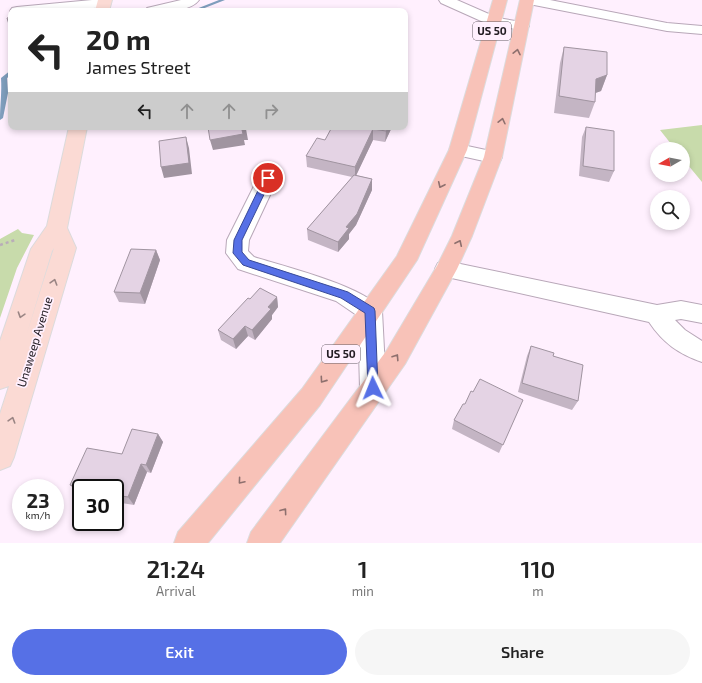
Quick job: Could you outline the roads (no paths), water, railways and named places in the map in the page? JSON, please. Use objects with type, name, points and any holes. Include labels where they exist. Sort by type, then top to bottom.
[{"type":"highway","name":"US 50","points":[[189,543],[311,397],[406,260],[458,150],[500,0]]},
{"type":"highway","name":"US 50","points":[[262,543],[396,357],[446,269],[462,236],[493,158],[528,0]]},
{"type":"main road","name":"Unaweep Avenue","points":[[0,378],[42,249],[57,228],[77,130]]},
{"type":"main road","name":"Unaweep Avenue","points":[[0,457],[64,248],[57,228]]},
{"type":"street","points":[[165,8],[183,4],[192,0]]},
{"type":"street","points":[[446,0],[495,22],[522,26]]},
{"type":"street","points":[[528,0],[667,27],[702,30]]},
{"type":"street","points":[[588,12],[590,5],[602,0]]},
{"type":"street","points":[[58,8],[104,5]]},
{"type":"street","points":[[458,150],[493,158]]},
{"type":"street","points":[[268,178],[238,240],[237,253],[246,263],[344,295],[370,311],[373,388]]},
{"type":"street","points":[[446,269],[657,314],[681,310],[702,314]]},
{"type":"street","points":[[657,314],[665,327],[684,344],[702,352]]},
{"type":"waterway","points":[[201,8],[223,0]]},
{"type":"waterway","points":[[0,118],[5,93],[4,78],[8,75]]}]
